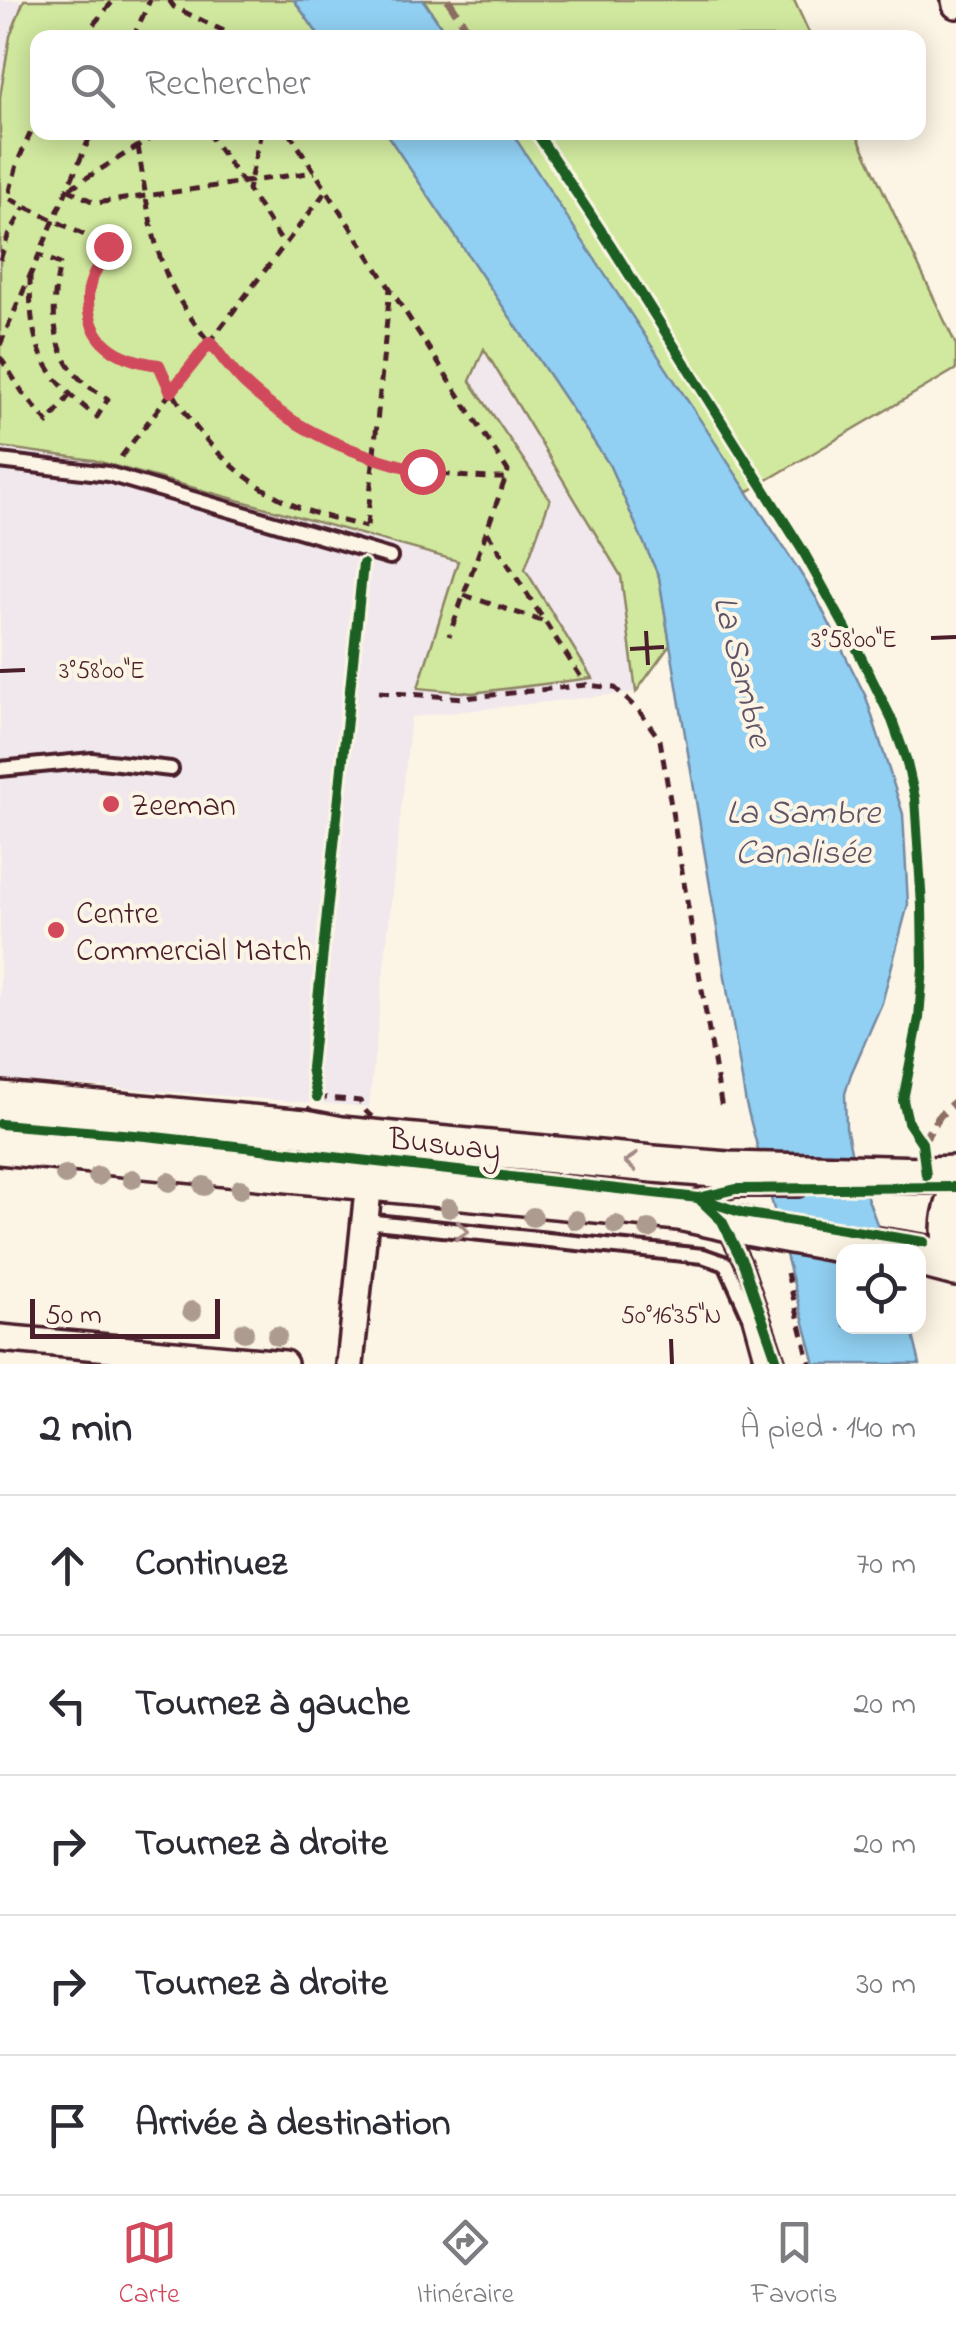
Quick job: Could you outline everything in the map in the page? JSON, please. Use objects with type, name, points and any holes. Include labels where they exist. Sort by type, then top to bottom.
[{"type":"main road","points":[[0,1100],[305,1128],[403,1141],[729,1203],[859,1244]]},
{"type":"main road","points":[[0,1146],[680,1212],[729,1203],[935,1181]]},
{"type":"main road","points":[[939,1255],[956,1199]]},
{"type":"street","points":[[350,1364],[369,1181]]},
{"type":"street","points":[[0,1338],[284,1364]]},
{"type":"lane","points":[[0,461],[108,474],[390,557]]},
{"type":"lane","points":[[0,768],[92,760],[171,768]]},
{"type":"lane","name":"Busway","points":[[0,1124],[146,1136],[729,1203],[939,1255]]},
{"type":"lane","points":[[729,1203],[743,1263],[778,1364]]},
{"type":"lane","points":[[365,1222],[720,1260],[726,1264],[750,1317],[763,1364]]},
{"type":"path","points":[[89,30],[114,0]]},
{"type":"path","points":[[137,30],[150,0]]},
{"type":"path","points":[[169,0],[222,30]]},
{"type":"path","points":[[30,134],[8,198],[108,246],[88,294],[92,325],[103,344],[136,362],[159,365],[191,422],[216,452],[250,480],[294,505],[366,527]]},
{"type":"path","points":[[0,345],[88,140]]},
{"type":"path","points":[[67,189],[148,140]]},
{"type":"path","points":[[213,140],[284,245]]},
{"type":"path","points":[[248,190],[259,140]]},
{"type":"path","points":[[294,140],[508,471],[449,636]]},
{"type":"path","points":[[138,146],[145,196],[168,278],[185,312],[243,382],[281,414],[326,440],[373,460],[465,478],[506,478]]},
{"type":"path","points":[[67,189],[96,203],[314,172]]},
{"type":"path","points":[[108,474],[326,190]]},
{"type":"path","points":[[0,260],[25,206]]},
{"type":"path","points":[[30,276],[34,334],[43,360],[69,396],[97,417],[108,399],[80,380],[62,354],[54,325],[54,292],[60,264],[39,255]]},
{"type":"path","points":[[364,549],[390,286]]},
{"type":"path","points":[[0,357],[48,423],[69,396]]},
{"type":"path","points":[[486,532],[586,685]]},
{"type":"path","points":[[464,595],[544,622]]},
{"type":"path","points":[[378,692],[464,698],[586,685],[615,688],[640,712],[660,740],[722,1109]]},
{"type":"path","points":[[788,1273],[810,1364]]},
{"type":"shaded area","points":[[0,0],[182,0],[68,30],[30,30],[30,140],[341,140],[494,363],[621,576],[636,692],[411,717],[369,1107],[0,1079]]},
{"type":"green space","points":[[24,0],[294,0],[315,30],[30,30],[30,140],[391,140],[609,464],[659,577],[670,645],[636,692],[621,576],[484,349],[470,381],[550,499],[525,569],[592,678],[472,693],[418,688],[458,561],[93,460],[0,447],[0,97],[10,36]]},
{"type":"green space","points":[[424,0],[794,0],[808,30],[443,30]]},
{"type":"green space","points":[[516,140],[859,140],[956,345],[956,369],[747,492]]},
{"type":"water","points":[[294,0],[423,0],[443,30],[315,30]]},
{"type":"water","name":"La Sambre Canalisée","points":[[391,140],[517,140],[817,599],[866,697],[903,814],[908,904],[882,1003],[845,1094],[852,1156],[884,1244],[836,1244],[836,1334],[913,1334],[920,1364],[815,1364],[746,1104],[659,577],[609,464]]},
{"type":"marked path","points":[[448,0],[468,30]]},
{"type":"marked path","points":[[922,1143],[940,1115],[956,1101]]},
{"type":"cycle path","points":[[541,140],[803,551],[892,720],[915,798],[922,906],[919,1018],[903,1100],[908,1122],[922,1143],[926,1175]]},
{"type":"cycle path","points":[[317,1097],[311,1068],[363,564]]},
{"type":"cycle path","points":[[0,1124],[146,1136],[698,1198],[743,1213],[924,1242]]},
{"type":"cycle path","points":[[698,1198],[736,1189],[956,1187]]},
{"type":"cycle path","points":[[701,1201],[722,1221],[743,1263],[778,1364]]},
{"type":"place","name":"Zeeman","points":[[111,804]]},
{"type":"place","name":"Centre Commercial Match","points":[[56,930]]},
{"type":"route","points":[[108,246],[88,294],[92,325],[103,344],[136,362],[159,365],[171,392],[210,342],[243,382],[281,414],[326,440],[373,460],[422,471]]},
{"type":"water label","name":"La Sambre","points":[[744,671]]}]
